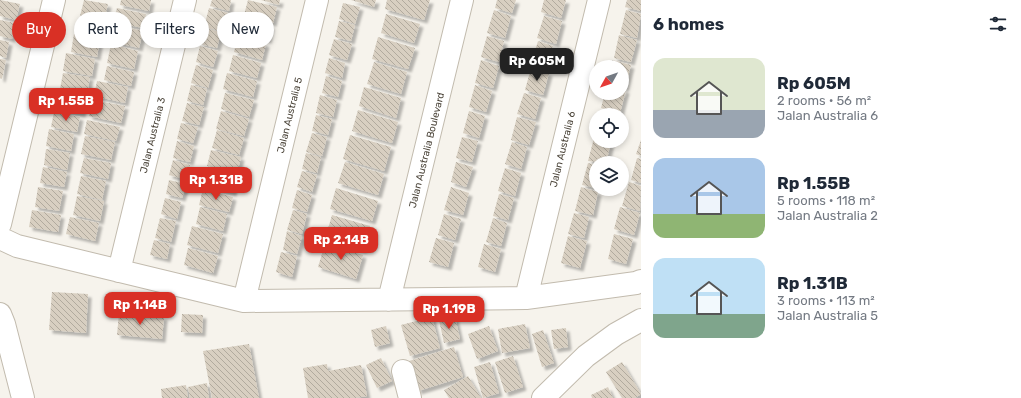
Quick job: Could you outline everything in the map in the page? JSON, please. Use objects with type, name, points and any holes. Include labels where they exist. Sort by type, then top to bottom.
[{"type":"street","points":[[0,224],[54,0]]},
{"type":"street","name":"Jalan Australia 3","points":[[119,271],[185,0]]},
{"type":"street","name":"Jalan Australia 5","points":[[244,301],[317,0]]},
{"type":"street","name":"Jalan Australia Boulevard","points":[[389,300],[462,0]]},
{"type":"street","name":"Jalan Australia 6","points":[[526,298],[598,0]]},
{"type":"street","points":[[0,238],[17,246],[244,301],[526,298],[636,283],[641,281]]},
{"type":"street","points":[[0,314],[4,324],[23,398]]},
{"type":"street","points":[[543,398],[586,356],[616,334],[641,320]]},
{"type":"street","points":[[403,371],[410,398]]},
{"type":"building","points":[[0,0],[20,4],[18,12],[12,12],[12,19],[0,16]]},
{"type":"building","points":[[84,0],[108,4],[106,12],[81,12]]},
{"type":"building","points":[[121,0],[151,0],[149,11],[120,5]]},
{"type":"building","points":[[212,0],[231,0],[229,11],[210,6]]},
{"type":"building","points":[[248,0],[277,7],[274,19],[274,12],[245,12]]},
{"type":"building","points":[[261,0],[280,0],[279,5]]},
{"type":"building","points":[[351,0],[376,0],[374,7]]},
{"type":"building","points":[[387,0],[430,0],[424,20],[385,9]]},
{"type":"building","points":[[497,0],[516,0],[512,13],[495,8]]},
{"type":"building","points":[[544,0],[566,0],[561,18],[541,12]]},
{"type":"building","points":[[627,0],[641,0],[641,11],[625,7]]},
{"type":"building","points":[[343,3],[360,7],[355,24],[339,19]]},
{"type":"building","points":[[117,8],[140,13],[140,27],[132,26],[132,12],[116,12]]},
{"type":"building","points":[[209,8],[224,12],[217,12],[217,30],[209,28]]},
{"type":"building","points":[[494,10],[511,16],[505,38],[487,33]]},
{"type":"building","points":[[626,10],[641,14],[637,38],[620,34]]},
{"type":"building","points":[[386,14],[420,24],[414,43],[381,33]]},
{"type":"building","points":[[544,16],[562,21],[556,44],[537,38]]},
{"type":"building","points":[[0,20],[12,22],[12,39],[0,36]]},
{"type":"building","points":[[339,21],[355,25],[351,41],[335,37]]},
{"type":"building","points":[[132,29],[140,30],[139,48],[132,46]]},
{"type":"building","points":[[209,29],[217,31],[217,48],[209,46]]},
{"type":"building","points":[[74,34],[74,48],[98,48],[97,57],[71,52]]},
{"type":"building","points":[[619,35],[637,40],[631,62],[629,60],[614,58]]},
{"type":"building","points":[[487,36],[504,41],[499,62],[481,57]]},
{"type":"building","points":[[378,37],[415,48],[408,69],[372,59]]},
{"type":"building","points":[[334,39],[352,44],[347,60],[329,55]]},
{"type":"building","points":[[0,40],[9,42],[6,58],[0,56]]},
{"type":"building","points":[[538,41],[553,46],[547,69],[531,64]]},
{"type":"building","points":[[110,48],[126,48],[138,51],[134,69],[107,63]]},
{"type":"building","points":[[200,48],[207,48],[218,51],[213,67],[196,62]]},
{"type":"building","points":[[235,48],[265,48],[262,60],[234,52]]},
{"type":"building","points":[[66,53],[95,59],[92,76],[63,71]]},
{"type":"building","points":[[233,55],[261,63],[257,78],[229,71]]},
{"type":"building","points":[[329,58],[345,63],[342,78],[325,73]]},
{"type":"building","points":[[0,59],[6,60],[2,79],[0,78]]},
{"type":"building","points":[[481,60],[499,66],[493,88],[475,83]]},
{"type":"building","points":[[374,62],[407,72],[401,94],[367,84]]},
{"type":"building","points":[[196,65],[213,70],[208,88],[191,83]]},
{"type":"building","points":[[107,66],[134,72],[131,86],[104,80]]},
{"type":"building","points":[[531,68],[549,73],[543,95],[525,90]]},
{"type":"building","points":[[63,73],[90,77],[87,94],[60,89]]},
{"type":"building","points":[[227,73],[257,81],[253,97],[223,89]]},
{"type":"building","points":[[326,76],[342,81],[338,97],[322,93]]},
{"type":"building","points":[[97,81],[128,87],[125,103],[94,96]]},
{"type":"building","points":[[191,85],[207,89],[203,105],[187,101]]},
{"type":"building","points":[[475,85],[492,91],[486,112],[469,107]]},
{"type":"building","points":[[364,87],[401,98],[396,118],[359,106]]},
{"type":"building","points":[[225,93],[254,100],[249,117],[221,109]]},
{"type":"building","points":[[524,93],[541,98],[535,119],[517,114]]},
{"type":"building","points":[[57,94],[85,99],[82,114],[55,109]]},
{"type":"building","points":[[320,95],[337,100],[333,117],[316,113]]},
{"type":"building","points":[[93,100],[125,106],[121,123],[89,116]]},
{"type":"building","points":[[603,100],[623,100],[621,108],[601,108]]},
{"type":"building","points":[[187,103],[204,107],[199,125],[182,121]]},
{"type":"building","points":[[358,110],[398,122],[392,143],[352,131]]},
{"type":"building","points":[[221,111],[249,119],[244,136],[216,129]]},
{"type":"building","points":[[469,111],[485,116],[479,138],[463,133]]},
{"type":"building","points":[[54,112],[80,117],[77,132],[51,127]]},
{"type":"building","points":[[316,115],[332,119],[328,135],[312,131]]},
{"type":"building","points":[[517,117],[536,122],[529,145],[511,140]]},
{"type":"building","points":[[87,120],[120,127],[116,141],[84,134]]},
{"type":"building","points":[[181,123],[198,127],[193,143],[177,139]]},
{"type":"building","points":[[49,129],[74,134],[71,151],[46,146]]},
{"type":"building","points":[[217,130],[244,138],[239,155],[212,148]]},
{"type":"building","points":[[312,133],[327,137],[322,156],[306,152]]},
{"type":"building","points":[[350,135],[391,147],[384,171],[343,159]]},
{"type":"building","points":[[85,136],[115,142],[111,160],[81,154]]},
{"type":"building","points":[[462,137],[478,141],[472,162],[456,158]]},
{"type":"building","points":[[641,140],[641,156],[636,154]]},
{"type":"building","points":[[177,141],[194,146],[190,162],[173,158]]},
{"type":"building","points":[[512,142],[527,147],[521,169],[505,164]]},
{"type":"building","points":[[591,148],[610,148],[608,156],[589,156]]},
{"type":"building","points":[[46,149],[70,153],[67,170],[44,165]]},
{"type":"building","points":[[211,150],[241,157],[237,174],[207,166]]},
{"type":"building","points":[[306,153],[321,157],[317,173],[302,169]]},
{"type":"building","points":[[84,158],[111,163],[108,179],[80,173]]},
{"type":"building","points":[[637,158],[641,159],[641,183],[631,180]]},
{"type":"building","points":[[173,160],[190,165],[187,180],[169,175]]},
{"type":"building","points":[[345,162],[384,174],[378,195],[338,183]]},
{"type":"building","points":[[456,162],[473,167],[466,187],[451,182]]},
{"type":"building","points":[[588,163],[589,163],[589,186],[582,185]]},
{"type":"building","points":[[43,167],[67,172],[64,187],[40,183]]},
{"type":"building","points":[[505,168],[521,173],[515,196],[498,191]]},
{"type":"building","points":[[205,171],[236,179],[233,193],[202,185]]},
{"type":"building","points":[[302,171],[317,175],[312,192],[297,187]]},
{"type":"building","points":[[81,176],[106,181],[102,200],[77,194]]},
{"type":"building","points":[[169,180],[186,184],[182,198],[166,194]]},
{"type":"building","points":[[629,182],[641,186],[640,211],[622,206],[625,196],[629,196]]},
{"type":"building","points":[[38,187],[63,191],[59,211],[35,207]]},
{"type":"building","points":[[451,187],[469,193],[463,215],[444,210]]},
{"type":"building","points":[[581,187],[589,189],[589,196],[597,196],[593,215],[575,211]]},
{"type":"building","points":[[336,188],[378,201],[372,221],[330,209]]},
{"type":"building","points":[[203,189],[233,197],[229,212],[199,205]]},
{"type":"building","points":[[297,190],[312,195],[307,212],[292,208]]},
{"type":"building","points":[[499,194],[514,198],[508,220],[493,216]]},
{"type":"building","points":[[77,196],[104,201],[100,221],[73,215]]},
{"type":"building","points":[[165,198],[181,202],[177,219],[161,214]]},
{"type":"building","points":[[200,207],[227,214],[223,231],[196,224]]},
{"type":"building","points":[[620,207],[640,213],[634,235],[614,229]]},
{"type":"building","points":[[32,210],[61,215],[58,232],[29,227]]},
{"type":"building","points":[[293,210],[307,214],[302,234],[287,230]]},
{"type":"building","points":[[574,213],[589,217],[584,238],[568,234]]},
{"type":"building","points":[[444,214],[461,219],[455,240],[438,235]]},
{"type":"building","points":[[332,215],[370,226],[363,250],[325,239]]},
{"type":"building","points":[[70,217],[99,223],[95,241],[66,234]]},
{"type":"building","points":[[160,218],[176,221],[171,242],[155,238]]},
{"type":"building","points":[[493,218],[507,223],[501,246],[486,242]]},
{"type":"building","points":[[192,226],[223,234],[218,253],[187,245]]},
{"type":"building","points":[[287,231],[302,236],[297,254],[283,250]]},
{"type":"building","points":[[614,234],[633,239],[626,264],[608,259]]},
{"type":"building","points":[[568,236],[587,241],[580,268],[561,263]]},
{"type":"building","points":[[436,238],[454,243],[448,267],[429,262]]},
{"type":"building","points":[[154,240],[170,244],[167,259],[150,255]]},
{"type":"building","points":[[325,244],[363,255],[356,279],[318,267]]},
{"type":"building","points":[[484,244],[501,249],[495,272],[478,267]]},
{"type":"building","points":[[188,248],[218,256],[213,273],[184,265]]},
{"type":"building","points":[[281,252],[297,256],[292,277],[276,272]]},
{"type":"building","points":[[52,292],[88,294],[86,333],[49,330]]},
{"type":"building","points":[[119,313],[164,317],[162,339],[117,335]]},
{"type":"building","points":[[182,314],[203,315],[202,333],[181,332]]},
{"type":"building","points":[[432,317],[440,348],[410,356],[401,325]]},
{"type":"building","points":[[455,317],[460,339],[444,343],[439,320]]},
{"type":"building","points":[[525,324],[530,348],[502,353],[498,329]]},
{"type":"building","points":[[386,326],[390,343],[375,347],[371,330]]},
{"type":"building","points":[[489,326],[498,351],[477,359],[468,334]]},
{"type":"building","points":[[566,328],[568,347],[554,349],[551,330]]},
{"type":"building","points":[[543,330],[554,363],[542,367],[532,334]]},
{"type":"building","points":[[249,344],[259,398],[212,398],[203,351]]},
{"type":"building","points":[[454,347],[463,377],[418,391],[409,361]]},
{"type":"building","points":[[513,356],[523,387],[505,393],[495,362]]},
{"type":"building","points":[[381,358],[392,381],[377,388],[366,365]]},
{"type":"building","points":[[490,362],[499,393],[483,398],[474,367]]},
{"type":"building","points":[[622,362],[641,394],[635,398],[622,398],[606,372]]},
{"type":"building","points":[[327,364],[328,371],[361,365],[367,396],[355,398],[308,398],[303,368]]},
{"type":"building","points":[[468,376],[481,398],[449,398],[444,390]]},
{"type":"building","points":[[207,383],[209,398],[190,398],[188,387]]},
{"type":"building","points":[[186,385],[188,398],[162,398],[161,389]]},
{"type":"building","points":[[608,387],[613,398],[592,398],[591,395]]}]
